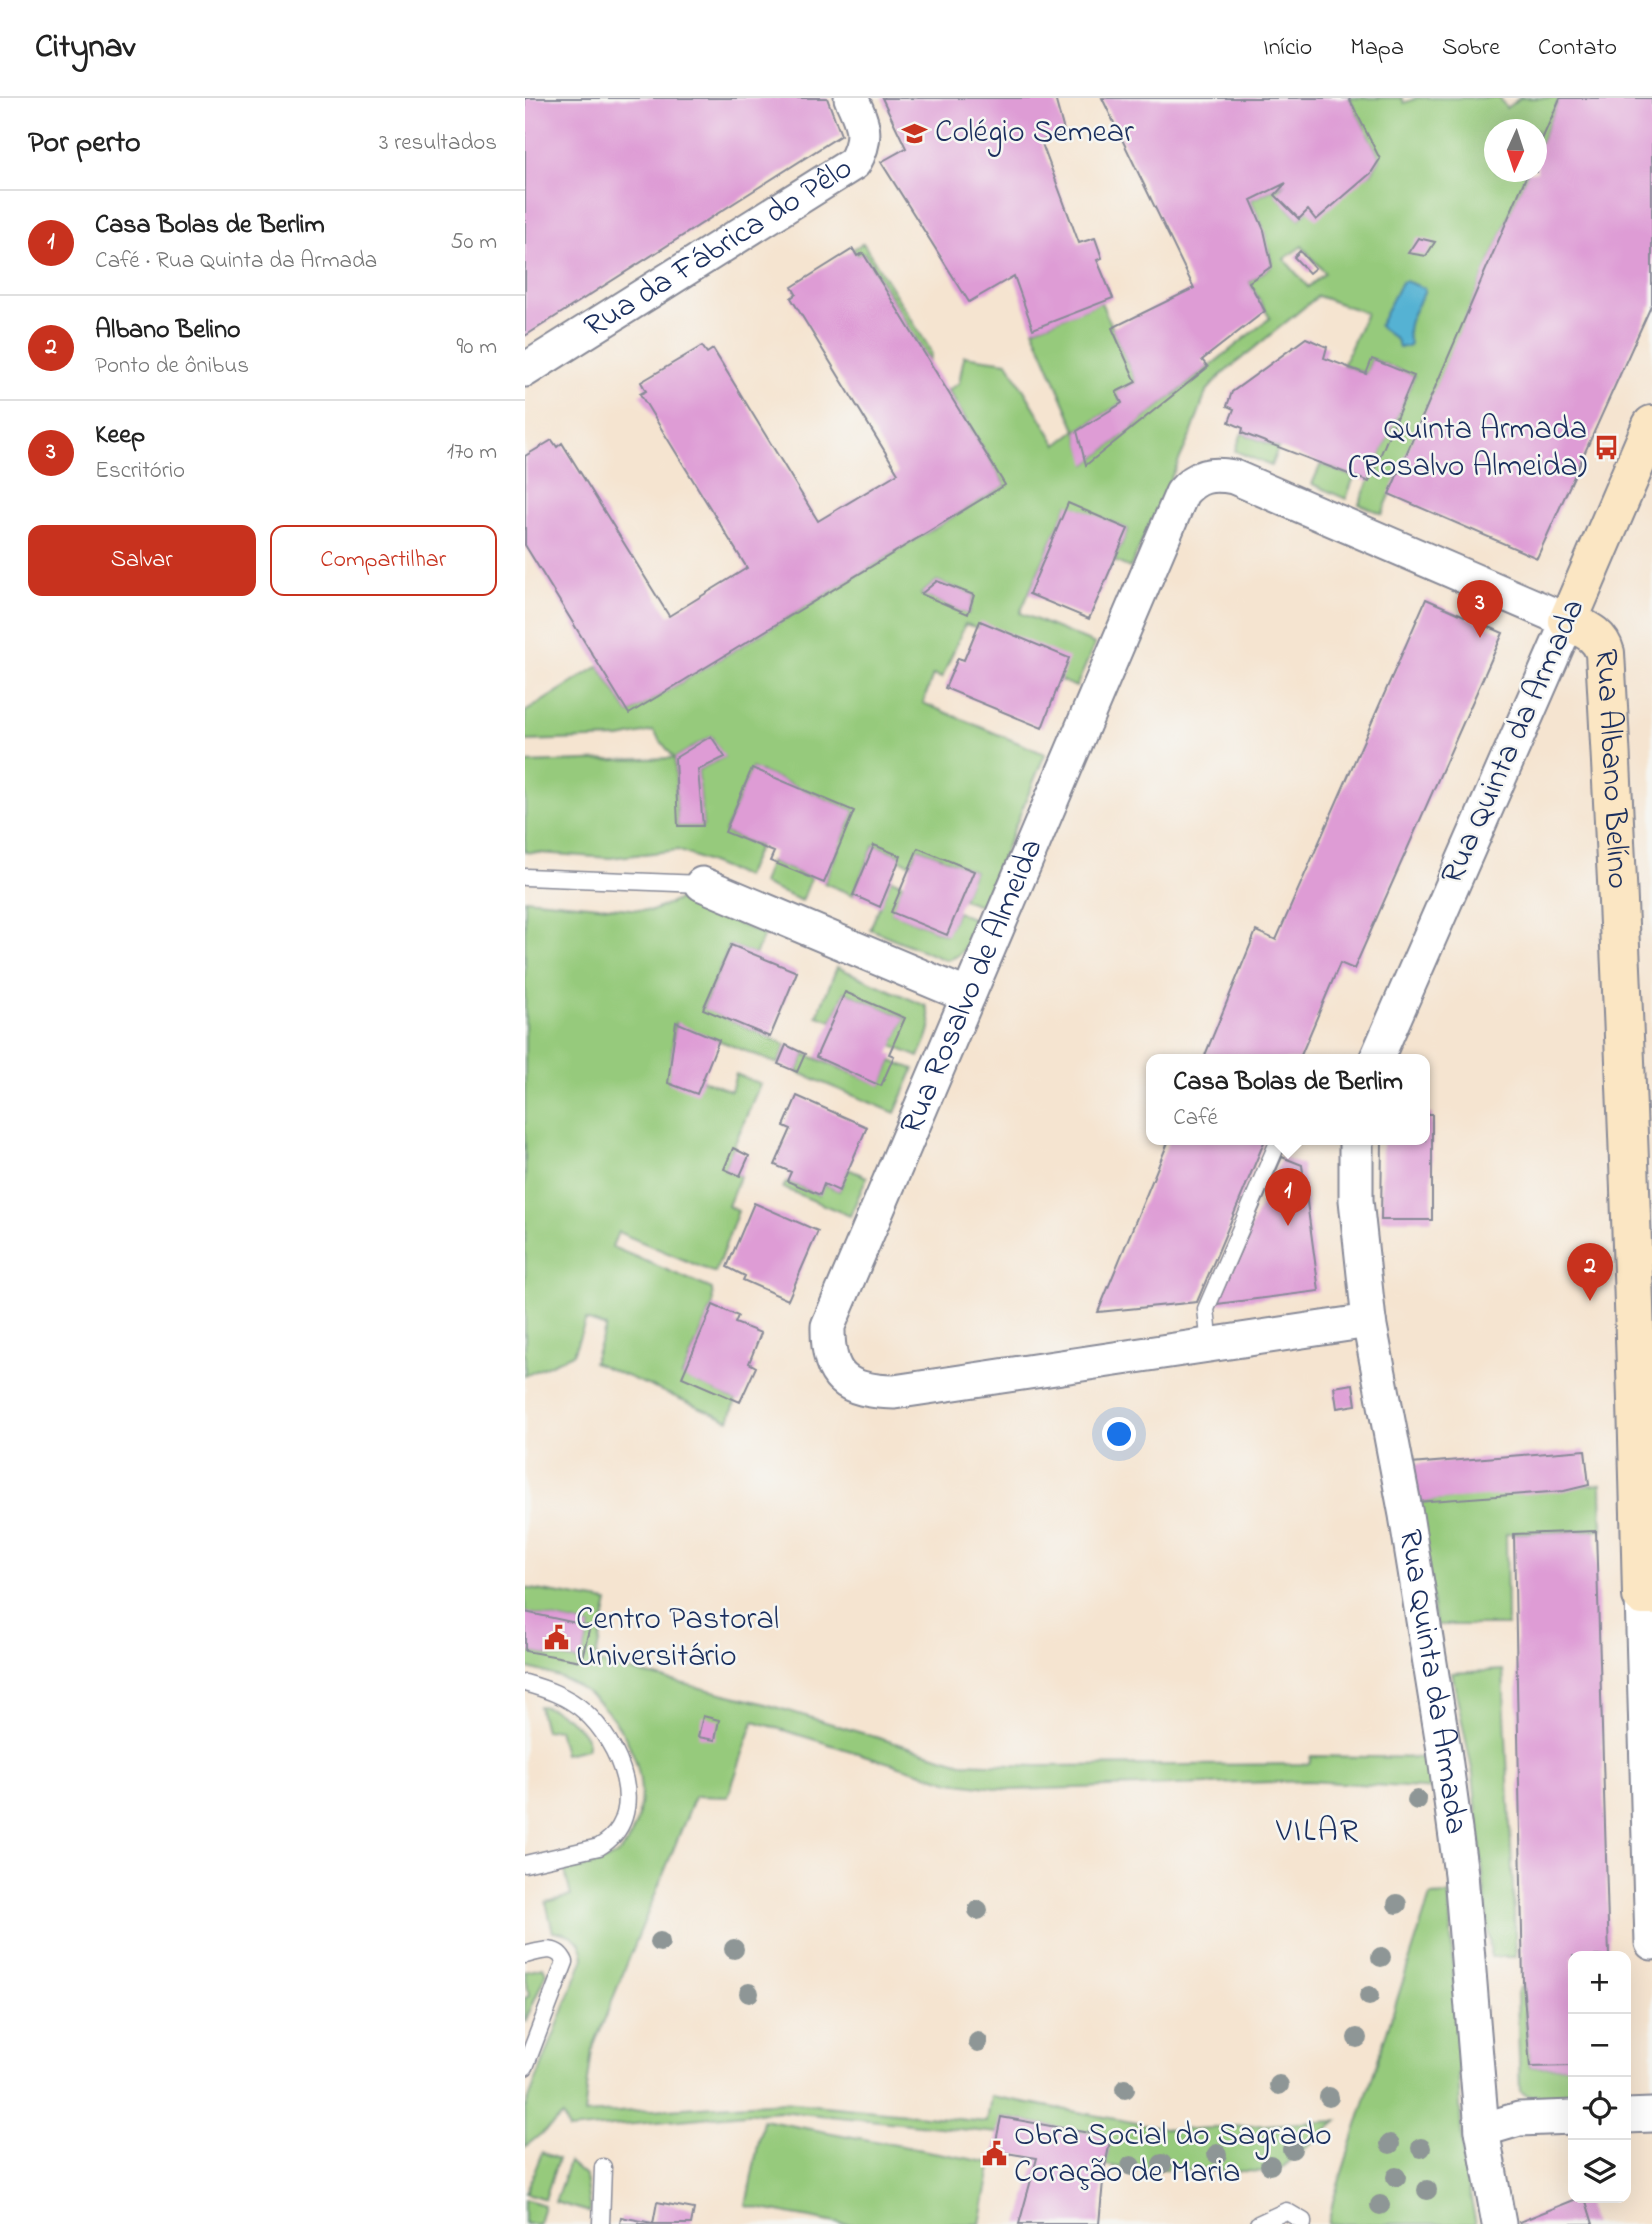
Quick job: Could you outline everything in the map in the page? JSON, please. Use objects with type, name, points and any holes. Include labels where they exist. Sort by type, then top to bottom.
[{"type":"street","name":"Rua da Fábrica do Pêlo","points":[[525,370],[854,163],[862,150],[864,136],[862,121],[852,98]]},
{"type":"street","name":"Rua Quinta da Armada","points":[[1379,1054],[1652,425]]},
{"type":"street","name":"Rua Rosalvo de Almeida","points":[[1369,1321],[894,1392],[870,1391],[851,1385],[834,1368],[828,1347],[828,1326],[1182,493],[1192,481],[1204,475],[1234,477],[1567,621]]},
{"type":"street","name":"Rua Albano Belíno","points":[[1567,621],[1593,634],[1602,642],[1605,653],[1632,1104],[1637,1343],[1647,1596],[1652,1943]]},
{"type":"street","points":[[702,884],[968,996]]},
{"type":"street","name":"Rua Quinta da Armada","points":[[1356,1145],[1356,1200],[1369,1321],[1406,1515],[1444,1750],[1461,1874],[1482,2130],[1499,2224]]},
{"type":"street","points":[[1631,2116],[1652,2115]]},
{"type":"street","points":[[1482,2130],[1519,2119],[1568,2117]]},
{"type":"lane","points":[[525,877],[702,884]]},
{"type":"lane","points":[[1210,1345],[1206,1309],[1277,1145]]},
{"type":"lane","points":[[525,1683],[561,1695],[583,1710],[603,1732],[618,1757],[627,1796],[623,1816],[608,1842],[599,1847],[525,1864]]},
{"type":"lane","points":[[525,1955],[555,1950],[562,1954],[565,1962],[525,2067]]},
{"type":"lane","points":[[601,2224],[603,2167]]},
{"type":"lane","points":[[1258,2224],[1286,2211],[1303,2221],[1303,2224]]},
{"type":"green space","points":[[1349,98],[1402,98],[1404,103],[1417,98],[1500,98],[1506,108],[1520,98],[1560,98],[1547,128],[1547,119],[1484,119],[1484,182],[1524,182],[1382,514],[1359,504],[1414,376],[1372,359],[1366,374],[1343,365],[1366,313],[1318,296],[1220,376],[1206,392],[1192,432],[1130,568],[1114,561],[1128,529],[1068,504],[1020,613],[1095,644],[1076,687],[1060,680],[978,628],[965,624],[942,678],[933,675],[923,703],[1045,754],[982,906],[962,899],[974,871],[919,848],[911,864],[899,859],[900,855],[874,845],[853,895],[824,883],[854,811],[752,768],[725,832],[759,846],[745,877],[678,850],[610,858],[525,852],[525,763],[674,758],[653,731],[620,738],[525,741],[525,712],[599,666],[629,714],[1005,485],[948,390],[959,383],[964,356],[1007,362],[1057,445],[1076,430],[1033,329],[1101,302],[1136,382],[1117,392],[1122,403],[1077,431],[1087,464],[1270,318],[1249,282],[1272,266],[1264,230],[1251,200],[1286,183],[1276,195],[1299,219],[1308,210],[1371,173],[1380,159]],"holes":[[[1302,246],[1325,273],[1308,287],[1284,259]],[[937,581],[974,595],[968,614],[921,594]],[[711,736],[724,757],[698,770],[703,826],[678,826],[675,758]]]},
{"type":"green space","points":[[863,243],[928,346],[931,353],[929,360],[864,253],[857,256],[853,249]]},
{"type":"green space","points":[[1242,433],[1278,448],[1271,466],[1235,451]]},
{"type":"green space","points":[[1321,464],[1354,477],[1346,499],[1312,484]]},
{"type":"green space","points":[[770,861],[811,878],[802,901],[762,884]]},
{"type":"green space","points":[[891,879],[903,884],[892,912],[946,935],[957,912],[977,920],[966,946],[958,955],[945,960],[870,929]]},
{"type":"green space","points":[[525,899],[652,911],[680,899],[764,935],[755,955],[730,945],[703,1008],[786,1045],[778,1064],[675,1023],[669,1083],[703,1080],[731,1091],[736,1074],[760,1084],[724,1169],[740,1176],[728,1206],[738,1211],[715,1273],[618,1232],[612,1247],[712,1289],[713,1305],[682,1376],[736,1400],[729,1420],[593,1362],[606,1327],[586,1320],[573,1354],[525,1376]]},
{"type":"green space","points":[[837,967],[926,1006],[930,1026],[919,1057],[892,1046],[905,1018],[845,992],[832,1021],[817,1016]]},
{"type":"green space","points":[[805,1054],[881,1085],[892,1061],[914,1069],[895,1113],[797,1072]]},
{"type":"green space","points":[[848,1169],[867,1177],[850,1216],[783,1188],[787,1181],[819,1195],[824,1184],[839,1191]]},
{"type":"green space","points":[[1601,1484],[1602,1530],[1506,1534],[1507,1625],[1436,1625],[1417,1502]]},
{"type":"green space","points":[[525,1588],[608,1602],[595,1662],[762,1703],[962,1763],[1037,1766],[1309,1764],[1311,1756],[1429,1758],[1436,1789],[1309,1781],[1010,1790],[951,1782],[754,1721],[728,1797],[695,1796],[592,2050],[584,2114],[784,2102],[987,2122],[991,2096],[1175,2130],[1338,2121],[1277,2172],[1123,2168],[1105,2165],[1110,2137],[1002,2117],[998,2133],[779,2111],[568,2130],[563,2116],[525,2147],[525,2109],[584,1957],[578,1941],[565,1933],[553,1932],[546,1902],[571,1896],[565,1871],[604,1861],[620,1851],[636,1824],[641,1793],[633,1754],[613,1718],[583,1690],[566,1680],[525,1667],[525,1651],[581,1661],[590,1626],[525,1612]]},
{"type":"green space","points":[[1503,1670],[1516,1957],[1491,1957],[1473,1774],[1452,1673]]},
{"type":"green space","points":[[539,1706],[554,1710],[580,1728],[588,1743],[587,1749],[564,1754],[558,1729],[545,1731]]},
{"type":"green space","points":[[1449,1895],[1463,2161],[1476,2224],[1328,2224],[1430,1896]]},
{"type":"green space","points":[[543,1967],[546,1973],[525,2022],[525,1998],[529,1996],[525,1971]]},
{"type":"green space","points":[[1523,1983],[1530,2067],[1568,2066],[1568,2096],[1539,2097],[1520,2091],[1517,1993]]},
{"type":"green space","points":[[763,2120],[992,2163],[980,2224],[841,2224],[746,2206]]},
{"type":"green space","points":[[542,2152],[558,2159],[545,2199],[526,2193]]},
{"type":"green space","points":[[569,2162],[585,2176],[590,2212],[555,2202]]},
{"type":"green space","points":[[525,2199],[544,2205],[539,2224],[525,2224]]},
{"type":"water","points":[[1401,282],[1424,288],[1424,293],[1409,323],[1410,343],[1408,347],[1399,347],[1396,340],[1379,326]]},
{"type":"building","points":[[525,98],[827,98],[841,135],[525,336]]},
{"type":"building","points":[[882,98],[1055,98],[1064,131],[1041,141],[1079,243],[1095,238],[1102,258],[1097,260],[1113,298],[1033,329],[1014,276],[969,302],[881,162],[906,148]]},
{"type":"building","points":[[1102,98],[1349,98],[1380,159],[1371,173],[1316,220],[1308,210],[1299,219],[1275,195],[1286,183],[1251,200],[1264,230],[1272,266],[1249,282],[1265,311],[1202,360],[1208,367],[1086,465],[1077,431],[1122,403],[1116,392],[1136,382],[1112,328],[1194,288]]},
{"type":"building","points":[[1560,98],[1652,98],[1652,304],[1537,558],[1389,494],[1524,182],[1547,182],[1547,128]]},
{"type":"building","points":[[1418,238],[1435,242],[1426,256],[1408,253]]},
{"type":"building","points":[[853,249],[857,256],[863,253],[1005,485],[629,714],[525,545],[525,456],[552,440],[557,447],[562,443],[669,616],[747,568],[640,394],[646,391],[641,382],[702,346],[707,353],[713,349],[818,521],[898,473],[791,298],[796,294],[792,287]]},
{"type":"building","points":[[1300,251],[1315,268],[1309,273],[1294,257]]},
{"type":"building","points":[[1306,338],[1327,347],[1324,358],[1366,374],[1372,359],[1414,376],[1369,482],[1242,433],[1243,428],[1229,422],[1234,409],[1227,406],[1232,392]]},
{"type":"building","points":[[1068,503],[1128,529],[1089,619],[1029,594]]},
{"type":"building","points":[[937,581],[974,595],[968,614],[921,594]]},
{"type":"building","points":[[1426,599],[1503,633],[1354,969],[1340,963],[1302,1054],[1205,1054],[1256,931],[1276,940]]},
{"type":"building","points":[[980,621],[1069,658],[1042,728],[945,688],[958,658],[964,660]]},
{"type":"building","points":[[711,736],[725,757],[698,770],[703,826],[678,826],[675,758]]},
{"type":"building","points":[[752,768],[854,811],[824,883],[770,861],[774,852],[725,832]]},
{"type":"building","points":[[874,845],[901,856],[880,907],[853,895]]},
{"type":"building","points":[[918,848],[974,871],[947,935],[891,912]]},
{"type":"building","points":[[731,945],[797,972],[770,1037],[703,1009]]},
{"type":"building","points":[[845,992],[905,1018],[889,1054],[894,1056],[881,1086],[816,1057]]},
{"type":"building","points":[[676,1022],[719,1040],[697,1094],[668,1083]]},
{"type":"building","points":[[786,1045],[805,1054],[797,1072],[778,1064]]},
{"type":"building","points":[[797,1096],[867,1127],[839,1191],[824,1184],[820,1195],[787,1181],[791,1172],[775,1165],[791,1129],[784,1126]]},
{"type":"building","points":[[1432,1114],[1432,1220],[1381,1220],[1382,1145],[1430,1145]]},
{"type":"building","points":[[1167,1145],[1263,1145],[1197,1302],[1098,1312]]},
{"type":"building","points":[[733,1148],[749,1156],[740,1176],[724,1169]]},
{"type":"building","points":[[1282,1157],[1302,1165],[1319,1291],[1217,1304]]},
{"type":"building","points":[[754,1203],[818,1231],[788,1300],[743,1280],[745,1276],[727,1267]]},
{"type":"building","points":[[713,1305],[738,1316],[735,1323],[761,1333],[749,1363],[756,1367],[740,1402],[682,1377]]},
{"type":"building","points":[[1353,1384],[1356,1405],[1337,1408],[1334,1387]]},
{"type":"building","points":[[1585,1450],[1589,1485],[1564,1491],[1417,1502],[1411,1464]]},
{"type":"building","points":[[1596,1531],[1609,1951],[1568,1951],[1568,2066],[1530,2067],[1523,1983],[1514,1534]]},
{"type":"building","name":"Centro Pastoral Universitário","points":[[525,1612],[590,1626],[581,1661],[525,1651]]},
{"type":"building","points":[[703,1716],[719,1720],[715,1740],[698,1737]]},
{"type":"building","points":[[1001,2117],[1111,2137],[1104,2171],[1099,2224],[1019,2224],[1037,2158],[994,2151]]},
{"type":"building","points":[[657,2202],[694,2209],[691,2224],[653,2224]]},
{"type":"building","points":[[1568,2202],[1587,2203],[1593,2224],[1520,2224],[1519,2222]]},
{"type":"building","points":[[621,2217],[653,2223],[653,2224],[620,2224]]},
{"type":"place","name":"Colégio Semear","points":[[915,133]]},
{"type":"place","name":"Quinta Armada (Rosalvo Almeida)","points":[[1607,448]]},
{"type":"place","name":"Keep","points":[[1480,638]]},
{"type":"place","name":"Casa Bolas de Berlim","points":[[1288,1226]]},
{"type":"place","name":"Albano Belino","points":[[1590,1301]]},
{"type":"place","name":"Centro Pastoral Universitário","points":[[556,1638]]},
{"type":"place","name":"Obra Social do Sagrado Coração de Maria","points":[[994,2154]]},
{"type":"district","name":"VILAR","points":[[1318,1832]]}]
